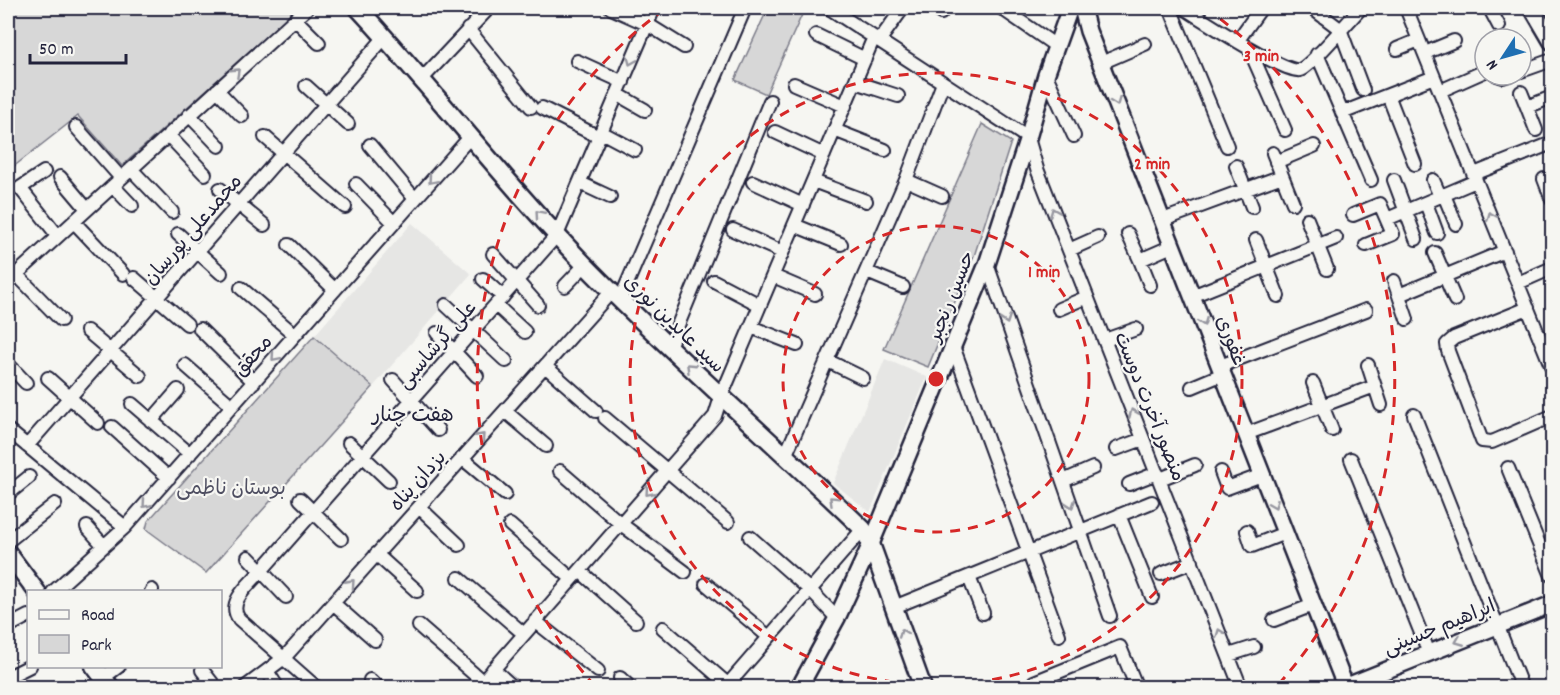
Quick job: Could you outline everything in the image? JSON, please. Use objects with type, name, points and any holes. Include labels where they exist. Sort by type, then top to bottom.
[{"type":"main road","name":"سید عابدین نوری","points":[[358,8],[585,265],[721,397],[786,454],[863,529],[871,544],[923,687]]},
{"type":"main road","points":[[8,552],[36,590]]},
{"type":"street","points":[[61,320],[12,278],[307,8]]},
{"type":"street","points":[[470,8],[479,18]]},
{"type":"street","points":[[422,78],[489,8]]},
{"type":"street","points":[[611,8],[647,24],[684,47]]},
{"type":"street","name":"علی گرشاسبی","points":[[284,658],[237,617],[234,611],[235,604],[261,570],[557,235],[654,8]]},
{"type":"street","name":"یزدان پناه","points":[[244,687],[284,658],[545,366],[616,296],[745,8]]},
{"type":"street","points":[[829,8],[1028,138]]},
{"type":"street","points":[[419,627],[479,684],[716,416],[721,397],[864,59],[877,39],[903,8]]},
{"type":"street","points":[[1001,8],[1056,46]]},
{"type":"street","name":"حسین رنجبر","points":[[800,687],[837,618],[871,544],[987,264],[1046,75],[1070,8]]},
{"type":"street","name":"غفوری","points":[[1082,8],[1101,63],[1344,687]]},
{"type":"street","points":[[1170,8],[1227,146]]},
{"type":"street","points":[[1184,8],[1249,48],[1291,70],[1301,69],[1361,8]]},
{"type":"street","points":[[1238,40],[1261,8]]},
{"type":"street","points":[[1312,8],[1340,29],[1363,90]]},
{"type":"street","points":[[1406,8],[1528,308],[1549,347],[1552,368]]},
{"type":"street","points":[[1491,8],[1499,26]]},
{"type":"street","points":[[1532,8],[1552,42]]},
{"type":"street","points":[[294,19],[319,43]]},
{"type":"street","points":[[468,29],[536,107],[635,150]]},
{"type":"street","points":[[816,35],[864,59]]},
{"type":"street","name":"محمدعلی پورسان","points":[[27,446],[386,37]]},
{"type":"street","points":[[1397,49],[1419,39]]},
{"type":"street","points":[[1425,53],[1454,41]]},
{"type":"street","points":[[1101,63],[1144,44]]},
{"type":"street","points":[[1249,48],[1285,130]]},
{"type":"street","points":[[1317,54],[1371,180]]},
{"type":"street","points":[[1533,67],[1552,60]]},
{"type":"street","points":[[577,61],[623,82]]},
{"type":"street","points":[[1046,75],[1074,136]]},
{"type":"street","points":[[1343,116],[1434,77]]},
{"type":"street","points":[[1440,91],[1473,77]]},
{"type":"street","points":[[855,82],[898,96]]},
{"type":"street","points":[[786,454],[906,180],[943,83]]},
{"type":"street","points":[[794,84],[845,106]]},
{"type":"street","points":[[306,86],[348,124]]},
{"type":"street","points":[[217,90],[242,116]]},
{"type":"street","points":[[1521,92],[1536,130]]},
{"type":"street","points":[[617,94],[645,110]]},
{"type":"street","points":[[1388,95],[1415,164]]},
{"type":"street","points":[[1527,107],[1552,97]]},
{"type":"street","points":[[669,347],[770,101]]},
{"type":"street","points":[[189,115],[219,146]]},
{"type":"street","points":[[76,127],[122,177],[172,212]]},
{"type":"street","points":[[834,130],[885,150]]},
{"type":"street","points":[[775,132],[824,155]]},
{"type":"street","points":[[168,135],[206,174]]},
{"type":"street","name":"محقق","points":[[54,590],[125,527],[471,136]]},
{"type":"street","points":[[265,137],[345,207]]},
{"type":"street","name":"منصور آخرت دوست","points":[[1028,138],[1037,169],[1241,687]]},
{"type":"street","points":[[1387,219],[1552,143]]},
{"type":"street","points":[[370,146],[415,199]]},
{"type":"street","points":[[1293,203],[1275,157],[1314,146]]},
{"type":"street","points":[[1236,166],[1252,207]]},
{"type":"street","points":[[44,172],[20,188],[58,236]]},
{"type":"street","points":[[1163,220],[1282,176]]},
{"type":"street","points":[[60,177],[87,209]]},
{"type":"street","points":[[122,177],[132,206]]},
{"type":"street","points":[[1544,179],[1552,200]]},
{"type":"street","points":[[906,180],[942,196]]},
{"type":"street","points":[[1394,180],[1416,239]]},
{"type":"street","points":[[1433,180],[1456,224]]},
{"type":"street","points":[[813,181],[866,201]]},
{"type":"street","points":[[753,182],[803,205]]},
{"type":"street","points":[[580,183],[610,197]]},
{"type":"street","points":[[356,184],[394,223]]},
{"type":"street","points":[[220,189],[264,225]]},
{"type":"street","points":[[1426,203],[1437,233]]},
{"type":"street","points":[[1353,215],[1380,204],[1387,219],[1393,234],[1366,245]]},
{"type":"street","points":[[1307,219],[1328,269]]},
{"type":"street","points":[[74,222],[128,276],[186,324]]},
{"type":"street","points":[[794,225],[841,244]]},
{"type":"street","points":[[733,230],[782,252]]},
{"type":"street","points":[[178,234],[221,273]]},
{"type":"street","points":[[1128,234],[1149,285]]},
{"type":"street","points":[[1069,250],[1098,237]]},
{"type":"street","points":[[1192,296],[1336,238]]},
{"type":"street","points":[[1256,240],[1278,296]]},
{"type":"street","points":[[290,244],[335,290]]},
{"type":"street","points":[[1140,260],[1173,246]]},
{"type":"street","points":[[1399,295],[1505,251]]},
{"type":"street","points":[[1435,253],[1455,300]]},
{"type":"street","points":[[492,254],[538,305]]},
{"type":"street","points":[[987,264],[1110,616]]},
{"type":"street","points":[[565,286],[585,265]]},
{"type":"street","points":[[1518,283],[1552,268]]},
{"type":"street","points":[[867,272],[903,287]]},
{"type":"street","points":[[773,276],[815,294]]},
{"type":"street","points":[[483,279],[525,332]]},
{"type":"street","points":[[714,281],[760,305]]},
{"type":"street","points":[[1394,281],[1407,319]]},
{"type":"street","points":[[241,288],[295,334]]},
{"type":"street","points":[[1059,309],[1087,297]]},
{"type":"street","points":[[446,306],[506,362]]},
{"type":"street","points":[[1528,308],[1454,338],[1448,343],[1448,351],[1482,441],[1492,442],[1552,416]]},
{"type":"street","points":[[1192,387],[1221,370],[1366,309]]},
{"type":"street","points":[[751,327],[797,345]]},
{"type":"street","points":[[200,328],[254,382]]},
{"type":"street","points":[[1105,340],[1136,329]]},
{"type":"street","points":[[87,331],[140,376]]},
{"type":"street","points":[[437,333],[477,376]]},
{"type":"street","points":[[953,346],[1059,635]]},
{"type":"street","points":[[828,361],[863,378]]},
{"type":"street","points":[[8,364],[26,383]]},
{"type":"street","points":[[185,365],[232,406]]},
{"type":"street","points":[[1368,365],[1381,405]]},
{"type":"street","points":[[545,366],[728,522]]},
{"type":"street","points":[[48,378],[98,423]]},
{"type":"street","points":[[393,380],[438,430]]},
{"type":"street","points":[[1313,383],[1332,430]]},
{"type":"street","points":[[1246,434],[1375,386]]},
{"type":"street","points":[[152,421],[178,390]]},
{"type":"street","points":[[132,404],[190,454]]},
{"type":"street","points":[[505,411],[546,446]]},
{"type":"street","points":[[1414,415],[1522,687]]},
{"type":"street","points":[[112,427],[169,478]]},
{"type":"street","points":[[8,430],[125,527]]},
{"type":"street","points":[[1116,449],[1143,438]]},
{"type":"street","points":[[349,443],[389,481]]},
{"type":"street","points":[[462,458],[505,494]]},
{"type":"street","points":[[1351,459],[1429,653]]},
{"type":"street","points":[[1130,484],[1195,465]]},
{"type":"street","points":[[1063,480],[1093,468]]},
{"type":"street","points":[[1508,468],[1552,576]]},
{"type":"street","points":[[560,471],[621,524],[685,572]]},
{"type":"street","points":[[1221,472],[1227,488],[1262,475]]},
{"type":"street","points":[[8,494],[29,477]]},
{"type":"street","points":[[300,499],[341,539]]},
{"type":"street","points":[[894,607],[1152,502]]},
{"type":"street","points":[[8,552],[55,504]]},
{"type":"street","points":[[419,507],[459,544]]},
{"type":"street","points":[[1119,515],[1152,597]]},
{"type":"street","points":[[510,525],[636,621]]},
{"type":"street","points":[[87,527],[104,546]]},
{"type":"street","points":[[663,628],[728,686],[863,529]]},
{"type":"street","points":[[1247,531],[1252,546],[1285,533]]},
{"type":"street","points":[[750,537],[810,590],[837,618]]},
{"type":"street","points":[[376,554],[417,591]]},
{"type":"street","points":[[248,557],[286,597]]},
{"type":"street","points":[[1161,574],[1192,562]]},
{"type":"street","points":[[969,577],[983,613]]},
{"type":"street","points":[[459,578],[524,634]]},
{"type":"street","points":[[706,584],[769,637]]},
{"type":"street","points":[[333,603],[375,640]]},
{"type":"street","points":[[1275,620],[1313,604]]},
{"type":"street","name":"ابراهیم حسینی","points":[[1344,687],[1552,604]]},
{"type":"street","points":[[9,626],[27,617]]},
{"type":"street","points":[[535,621],[597,671]]},
{"type":"street","points":[[1036,687],[1034,682],[1120,647],[1137,687]]},
{"type":"street","points":[[1229,655],[1254,647]]},
{"type":"street","points":[[284,658],[317,687]]},
{"type":"street","points":[[8,677],[27,668]]},
{"type":"street","points":[[103,677],[116,668]]},
{"type":"street","points":[[493,669],[514,687]]},
{"type":"street","points":[[202,670],[216,687]]},
{"type":"street","points":[[267,671],[278,687]]},
{"type":"street","points":[[620,678],[632,687]]},
{"type":"shaded area","points":[[412,223],[471,274],[373,387],[314,336]]},
{"type":"shaded area","points":[[885,359],[927,377],[870,512],[833,483]]},
{"type":"green space","points":[[8,8],[297,8],[122,166],[78,116],[8,171]]},
{"type":"green space","points":[[768,8],[805,8],[766,94],[735,80]]},
{"type":"green space","points":[[982,124],[1011,142],[975,253],[928,367],[884,349]]},
{"type":"green space","name":"بوستان ناظمی","points":[[314,336],[373,387],[206,573],[146,529],[148,521]]},
{"type":"district","name":"هفت چنار","points":[[413,414]]}]
